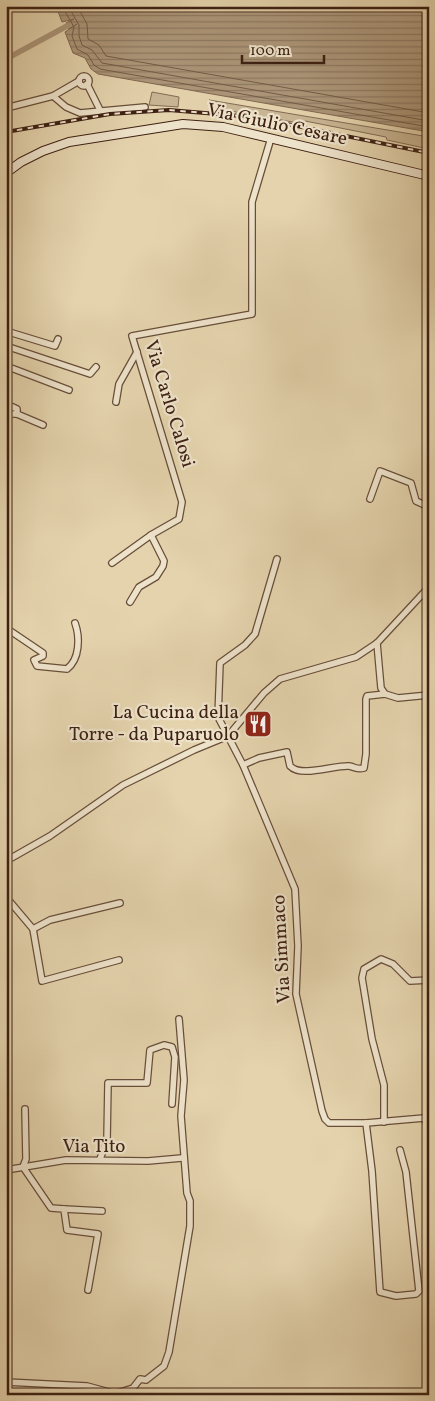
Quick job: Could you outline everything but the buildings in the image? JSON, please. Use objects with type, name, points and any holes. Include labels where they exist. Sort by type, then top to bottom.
[{"type":"street","points":[[6,108],[53,96],[79,82],[80,77],[85,76],[88,79],[87,84],[100,110]]},
{"type":"street","points":[[53,96],[66,107],[80,113],[145,106]]},
{"type":"street","name":"Via Giulio Cesare","points":[[6,173],[43,150],[69,142],[183,124],[224,127],[429,176]]},
{"type":"street","name":"Via Carlo Calosi","points":[[112,564],[151,535],[179,519],[182,502],[132,336],[252,314],[252,202],[271,138]]},
{"type":"street","points":[[6,334],[9,332],[55,346],[58,340]]},
{"type":"street","points":[[6,340],[9,347],[90,374],[96,367]]},
{"type":"street","points":[[116,402],[119,384],[137,352]]},
{"type":"street","points":[[6,366],[69,390]]},
{"type":"street","points":[[6,404],[17,409],[17,414]]},
{"type":"street","points":[[6,417],[17,414],[43,424]]},
{"type":"street","points":[[370,499],[380,471],[411,483],[416,501],[429,507]]},
{"type":"street","points":[[130,602],[139,587],[156,577],[163,566],[164,561],[151,535]]},
{"type":"street","name":"Via Simmaco","points":[[277,559],[255,634],[245,645],[220,663],[218,717],[244,764],[295,889],[298,946],[296,994],[324,1119],[329,1123],[366,1123],[424,1118],[429,1128]]},
{"type":"street","points":[[6,861],[50,836],[123,785],[194,750],[228,736],[264,693],[280,679],[356,658],[377,644],[429,587]]},
{"type":"street","points":[[6,628],[43,653],[43,656],[34,660],[37,666],[67,669],[75,659],[78,647],[75,623]]},
{"type":"street","points":[[377,644],[381,688],[385,694]]},
{"type":"street","points":[[244,764],[259,758],[287,752],[290,766],[294,770],[349,766],[358,769],[364,768],[367,696],[385,694],[398,698],[429,695]]},
{"type":"street","points":[[6,897],[33,929],[42,981],[118,960]]},
{"type":"street","points":[[33,929],[50,920],[120,903]]},
{"type":"street","points":[[384,1122],[384,1085],[366,1005],[362,978],[364,969],[381,959],[392,964],[410,981],[429,980]]},
{"type":"street","points":[[6,1382],[87,1386],[118,1394],[133,1388],[140,1379],[146,1380],[164,1366],[169,1352],[181,1287],[191,1213],[187,1193],[181,1116],[184,1080],[179,1019]]},
{"type":"street","points":[[100,1159],[107,1140],[108,1083],[147,1083],[150,1050],[164,1045],[172,1047],[175,1057],[172,1104]]},
{"type":"street","points":[[25,1109],[26,1159],[23,1167],[51,1208],[102,1210]]},
{"type":"street","points":[[366,1123],[372,1171],[380,1292],[396,1296],[416,1294],[420,1291],[406,1172],[400,1150]]},
{"type":"street","name":"Via Tito","points":[[6,1170],[66,1160],[100,1159],[113,1162],[148,1162],[182,1158]]},
{"type":"street","points":[[64,1209],[67,1230],[98,1234],[88,1290]]},
{"type":"shaded area","points":[[152,92],[179,97],[178,107],[149,105]]},
{"type":"shaded area","points":[[209,100],[429,137],[429,149],[387,140],[386,137],[305,121],[304,124],[219,109],[219,103]]},
{"type":"water","points":[[56,6],[429,6],[429,132],[98,74],[91,69],[85,58],[73,53],[65,32],[77,24],[69,29],[66,23],[74,19],[62,22]]},
{"type":"waterway","points":[[6,59],[67,26]]},
{"type":"railway","points":[[6,132],[110,114],[169,110],[253,117],[429,153]]},
{"type":"place","name":"La Cucina della Torre - da Puparuolo","points":[[258,724]]}]
